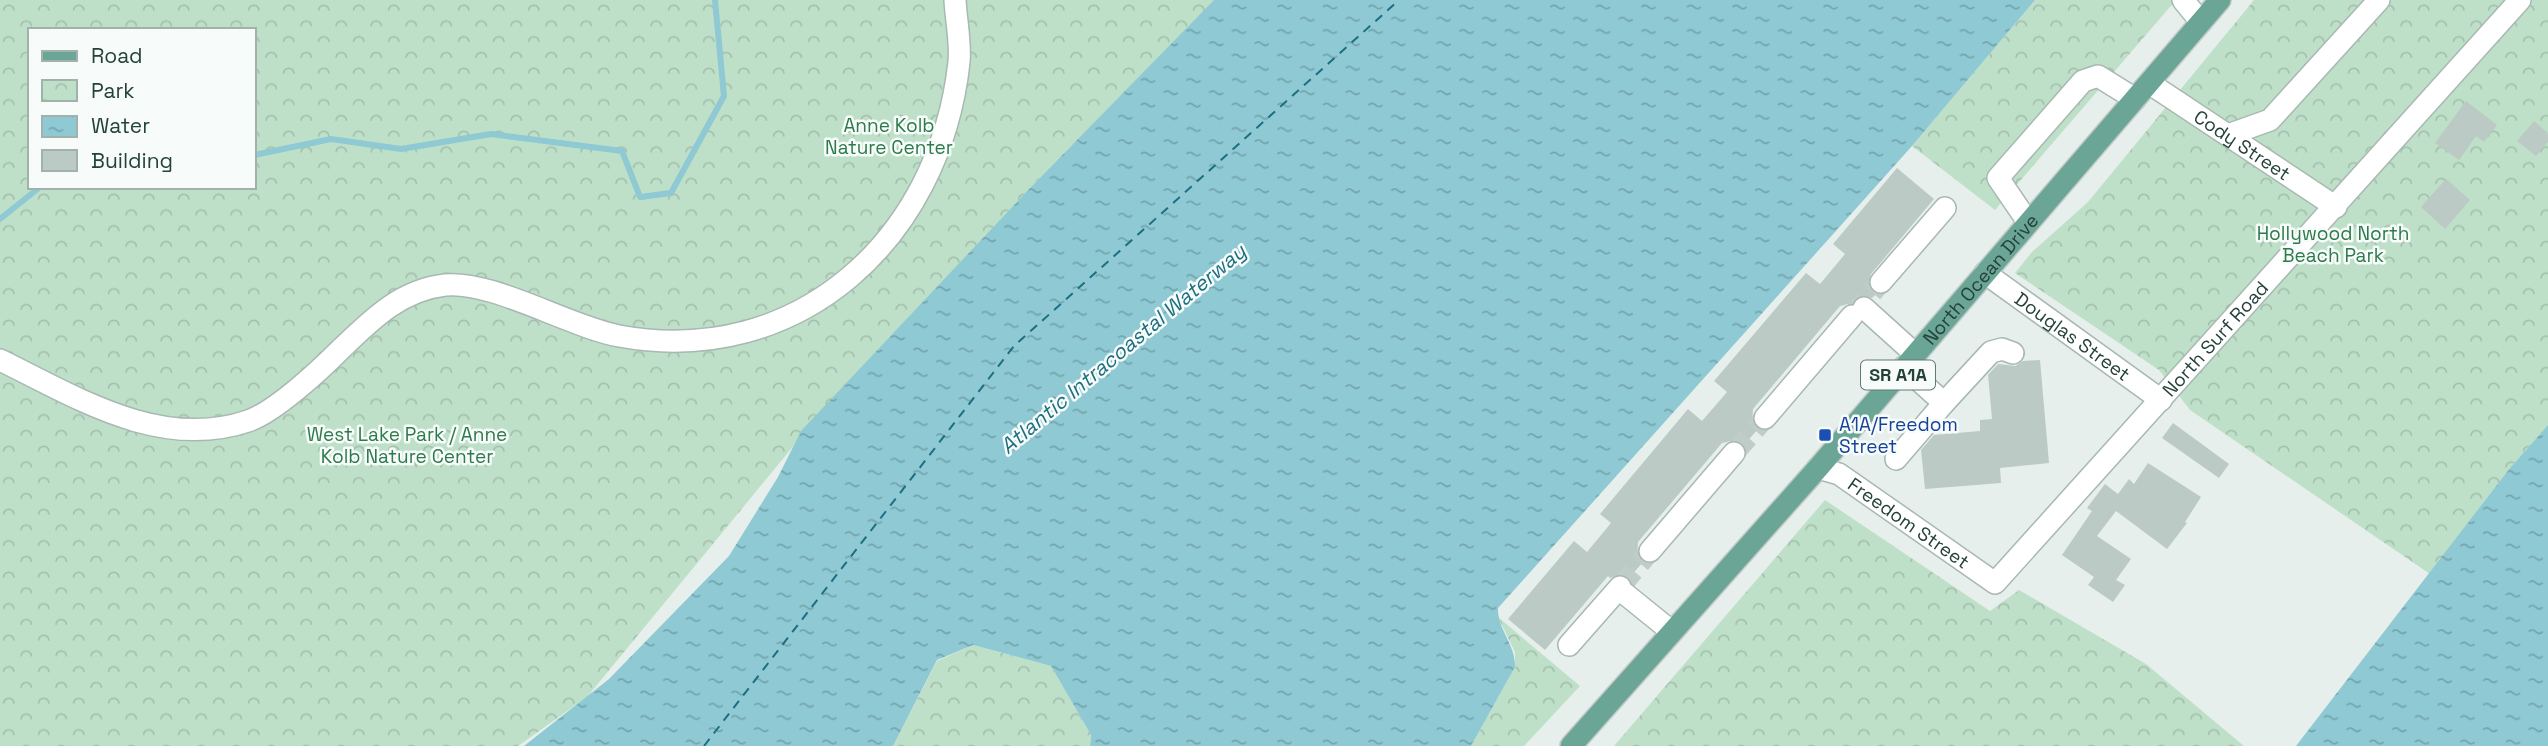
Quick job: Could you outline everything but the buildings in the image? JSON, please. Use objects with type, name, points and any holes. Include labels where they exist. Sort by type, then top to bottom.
[{"type":"main road","name":"North Ocean Drive","points":[[1571,746],[1818,468],[2220,0]]},
{"type":"street","points":[[0,360],[94,405],[150,426],[194,431],[249,421],[310,380],[368,322],[394,302],[421,289],[449,285],[475,288],[616,336],[649,340],[688,341],[729,337],[771,325],[843,286],[872,259],[919,190],[942,138],[960,60],[955,0]]},
{"type":"street","points":[[2183,0],[2201,22]]},
{"type":"street","points":[[2228,135],[2270,120],[2379,0]]},
{"type":"street","name":"North Surf Road","points":[[1995,583],[2336,207],[2509,3]]},
{"type":"street","name":"Cody Street","points":[[2028,222],[1998,178],[2083,81],[2098,76],[2142,91],[2228,135],[2336,207]]},
{"type":"street","points":[[1881,282],[1945,208]]},
{"type":"street","name":"Douglas Street","points":[[1985,273],[2161,400]]},
{"type":"street","points":[[1765,418],[1858,312],[1910,360],[1944,403]]},
{"type":"street","points":[[1896,459],[1991,352],[2002,349],[2012,353]]},
{"type":"street","points":[[1650,551],[1734,453]]},
{"type":"street","name":"Freedom Street","points":[[1818,468],[1839,474],[1995,583]]},
{"type":"street","points":[[1569,645],[1620,588],[1671,631]]},
{"type":"green space","name":"West Lake Park / Anne Kolb Nature Center","points":[[0,0],[1245,0],[1070,147],[1030,188],[833,398],[587,697],[518,746],[0,746]]},
{"type":"green space","points":[[2035,0],[2176,0],[1995,210],[1912,146]]},
{"type":"green space","name":"Hollywood North Beach Park","points":[[2254,0],[2548,0],[2548,425],[2510,468],[2430,574],[2190,410],[2159,370],[2015,273],[2032,252],[2088,202]]},
{"type":"green space","points":[[1825,500],[1990,611],[2019,590],[2146,664],[2244,746],[1614,746]]},
{"type":"green space","points":[[1498,617],[1580,686],[1524,746],[1471,746],[1515,667],[1515,652]]},
{"type":"green space","points":[[973,645],[1051,666],[1091,735],[1090,746],[893,746],[937,661]]},
{"type":"water","name":"Atlantic Intracoastal Waterway","points":[[1214,0],[2035,0],[1912,146],[1498,608],[1500,623],[1513,651],[1515,667],[1471,746],[1090,746],[1091,735],[1051,666],[973,645],[937,660],[893,746],[524,746],[609,679],[729,556],[778,477],[801,431],[1030,188]]},
{"type":"water","points":[[2548,425],[2548,746],[2296,746],[2510,468]]},
{"type":"waterway","points":[[256,155],[331,139],[401,149],[491,134],[622,151],[640,197],[671,193],[724,96],[715,0]]},
{"type":"waterway","points":[[0,219],[38,189]]},
{"type":"ferry route","points":[[704,746],[1014,346],[1399,0]]},
{"type":"tunnel","points":[[1852,316],[1881,282]]},
{"type":"tunnel","points":[[1734,453],[1765,418]]},
{"type":"tunnel","points":[[1620,587],[1650,551]]},
{"type":"place","name":"A1A/Freedom Street","points":[[1825,435]]},
{"type":"park label","name":"Anne Kolb Nature Center","points":[[889,136]]}]
